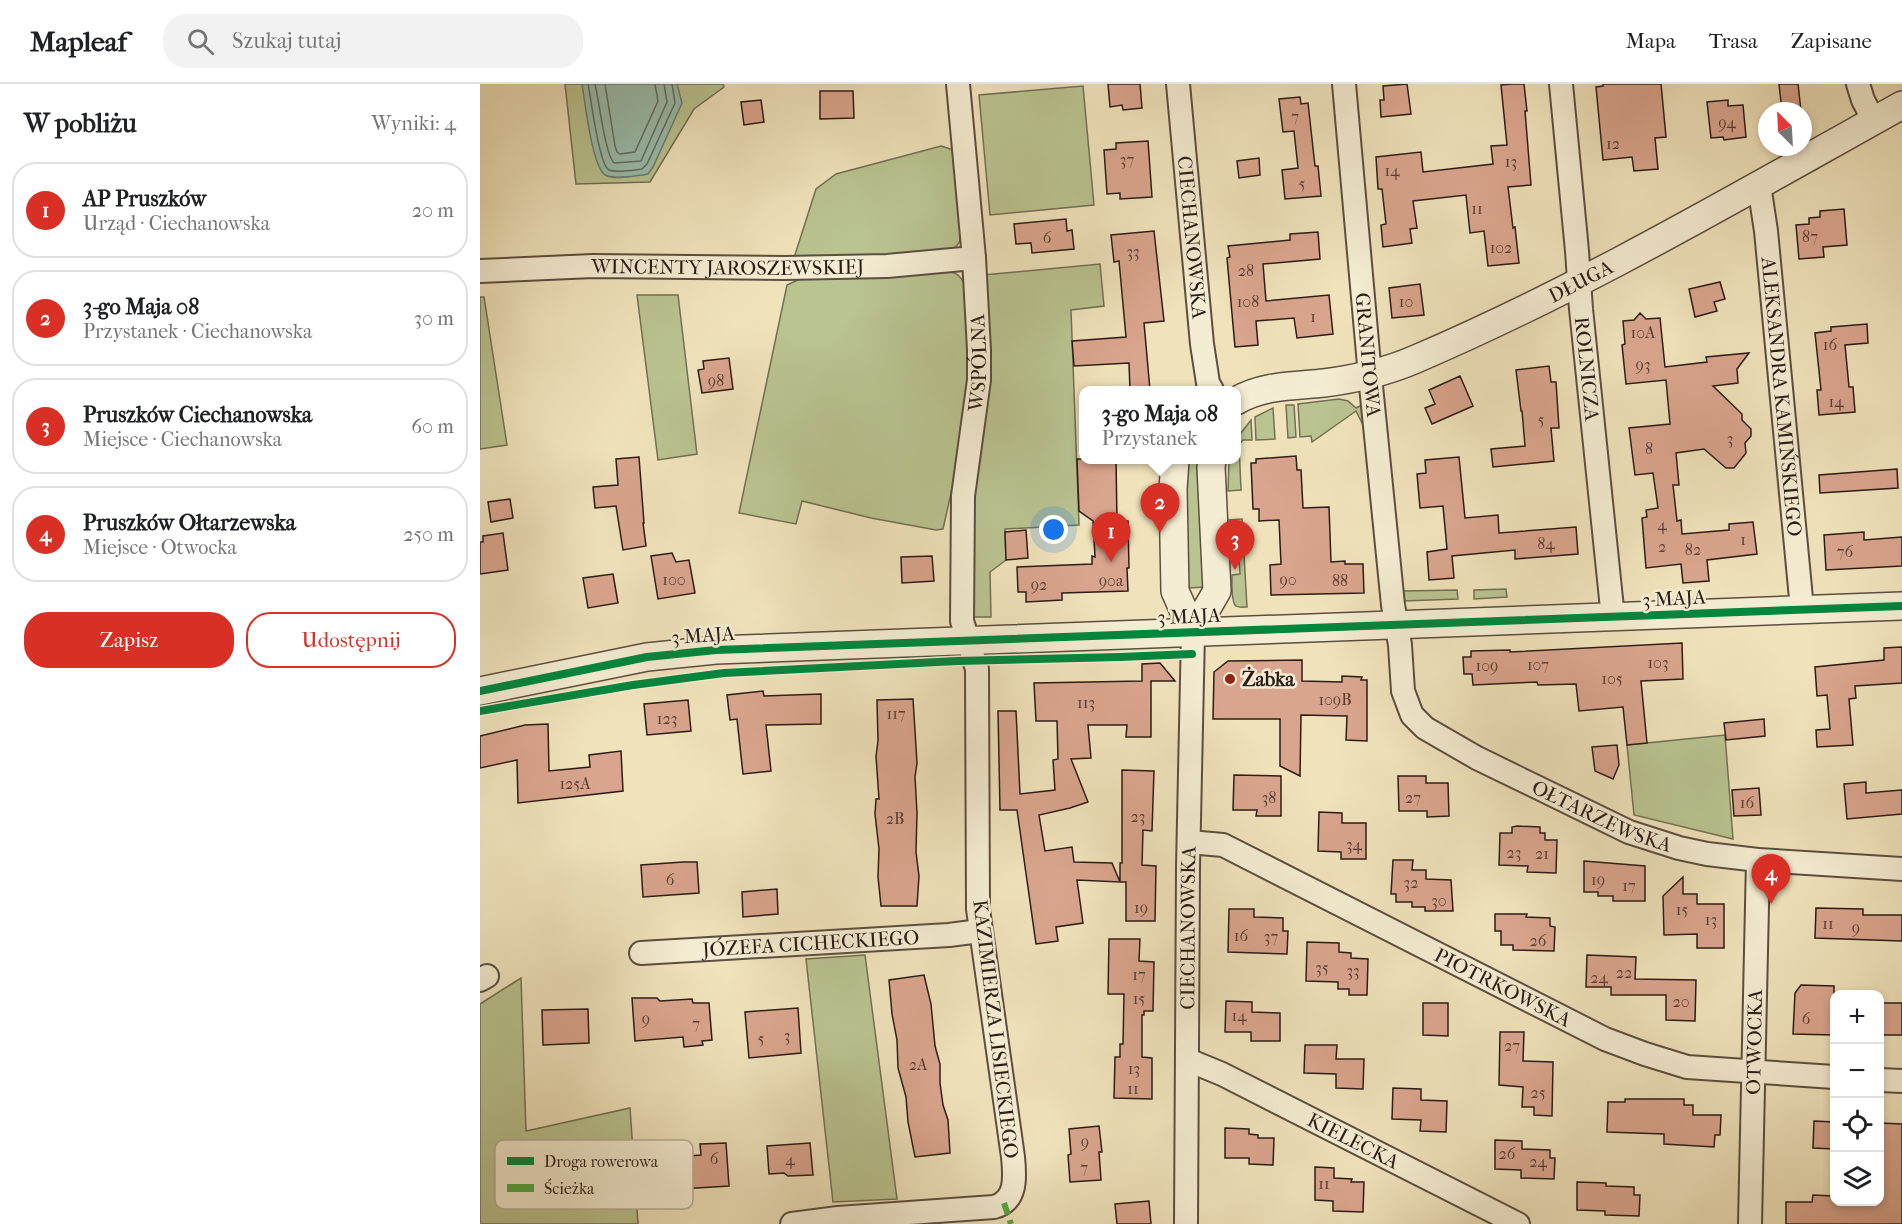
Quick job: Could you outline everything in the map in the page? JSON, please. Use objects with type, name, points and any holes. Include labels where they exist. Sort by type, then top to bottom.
[{"type":"street","name":"WSPÓLNA","points":[[958,84],[974,258],[979,370],[963,496],[962,621],[967,640]]},
{"type":"street","name":"CIECHANOWSKA","points":[[1178,84],[1202,344],[1211,386]]},
{"type":"street","name":"GRANITOWA","points":[[1344,84],[1395,625]]},
{"type":"street","name":"ROLNICZA","points":[[1561,84],[1578,283],[1613,618]]},
{"type":"street","points":[[1858,84],[1874,121]]},
{"type":"street","name":"DŁUGA","points":[[1241,398],[1269,389],[1370,376],[1417,359],[1578,283],[1902,105]]},
{"type":"street","name":"ALEKSANDRA KAMIŃSKIEGO","points":[[1759,185],[1766,231],[1802,609]]},
{"type":"street","name":"WINCENTY JAROSZEWSKIEJ","points":[[480,271],[593,266],[785,268],[865,266],[974,258]]},
{"type":"street","name":"CIECHANOWSKA","points":[[1175,464],[1175,591],[1193,632],[1186,1224]]},
{"type":"street","name":"CIECHANOWSKA","points":[[1193,632],[1217,591],[1211,464]]},
{"type":"street","name":"3 MAJA","points":[[480,691],[668,653],[716,650],[1902,606]]},
{"type":"street","name":"OŁTARZEWSKA","points":[[1395,625],[1400,645],[1406,701],[1412,715],[1425,728],[1477,758],[1629,832],[1679,848],[1707,854],[1758,860],[1902,868]]},
{"type":"street","name":"KAZIMIERZA LISIECKIEGO","points":[[792,1224],[838,1218],[994,1208],[1009,1198],[1014,1182],[1013,1157],[978,909],[976,669],[967,640]]},
{"type":"street","name":"PIOTRKOWSKA","points":[[1189,842],[1223,845],[1605,1039],[1645,1054],[1687,1067],[1830,1077]]},
{"type":"street","name":"OTWOCKA","points":[[1750,1224],[1758,860]]},
{"type":"street","name":"JÓZEFA CICHECKIEGO","points":[[641,953],[949,935],[980,931]]},
{"type":"street","name":"KIELECKA","points":[[1188,1060],[1222,1074],[1518,1224]]},
{"type":"street","points":[[1884,1080],[1902,1081]]},
{"type":"green space","points":[[565,84],[723,84],[724,87],[694,109],[650,182],[576,184]]},
{"type":"green space","points":[[1083,86],[1094,205],[990,215],[979,95]]},
{"type":"green space","points":[[941,146],[954,150],[962,221],[960,240],[955,248],[941,253],[793,261],[816,189],[836,174]]},
{"type":"green space","points":[[1100,264],[1104,306],[1071,310],[1079,525],[1005,529],[1006,560],[990,572],[991,617],[969,617],[983,275]]},
{"type":"green space","points":[[938,268],[958,275],[964,282],[968,294],[969,386],[964,435],[943,529],[936,530],[871,518],[802,501],[796,524],[739,513],[787,285],[800,279]]},
{"type":"green space","points":[[637,295],[678,295],[697,454],[658,460]]},
{"type":"green space","points":[[480,297],[484,297],[507,445],[480,449]]},
{"type":"green space","points":[[1339,399],[1348,401],[1356,408],[1362,405],[1364,427],[1356,411],[1312,442],[1311,436],[1300,437],[1298,404]]},
{"type":"green space","points":[[1286,405],[1294,405],[1296,437],[1288,438]]},
{"type":"green space","points":[[1273,408],[1275,439],[1256,440],[1255,417]]},
{"type":"green space","points":[[1251,420],[1252,440],[1243,440],[1241,442],[1241,433]]},
{"type":"green space","points":[[1184,464],[1202,464],[1206,587],[1188,588]]},
{"type":"green space","points":[[1229,464],[1240,464],[1241,490],[1228,491]]},
{"type":"green space","points":[[1242,519],[1247,607],[1234,604],[1232,575],[1240,574],[1239,560],[1231,561],[1229,520]]},
{"type":"green space","points":[[1506,589],[1507,597],[1474,599],[1474,590]]},
{"type":"green space","points":[[1457,590],[1458,599],[1403,601],[1402,591]]},
{"type":"green space","points":[[1725,735],[1733,839],[1634,815],[1627,745]]},
{"type":"green space","points":[[865,955],[897,1199],[833,1202],[806,959]]},
{"type":"green space","points":[[521,978],[526,1131],[630,1108],[632,1140],[495,1140],[495,1209],[637,1209],[638,1224],[480,1224],[480,1004]]},
{"type":"water","points":[[582,84],[677,84],[682,103],[648,174],[613,177],[605,175],[600,169],[590,133]]},
{"type":"building","points":[[1108,84],[1140,84],[1142,108],[1123,110],[1122,105],[1110,107]]},
{"type":"building","points":[[1407,84],[1411,114],[1381,117],[1380,100],[1384,100],[1383,86]]},
{"type":"building","points":[[1524,84],[1531,185],[1508,187],[1519,263],[1488,266],[1484,231],[1470,233],[1466,195],[1413,201],[1417,228],[1410,229],[1412,243],[1383,247],[1381,225],[1386,224],[1382,189],[1378,189],[1376,157],[1421,152],[1423,172],[1493,164],[1491,146],[1507,145],[1501,85]]},
{"type":"building","points":[[1603,84],[1661,84],[1666,137],[1655,138],[1658,169],[1634,171],[1632,157],[1603,160],[1596,87],[1603,86]]},
{"type":"building","points":[[1779,84],[1798,84],[1800,102],[1781,102]]},
{"type":"building","points":[[820,91],[853,91],[854,118],[820,119]]},
{"type":"building","points":[[1300,97],[1301,104],[1308,103],[1321,196],[1285,199],[1282,170],[1298,168],[1294,131],[1283,132],[1279,99]]},
{"type":"building","points":[[761,100],[764,122],[744,125],[741,102]]},
{"type":"building","points":[[1728,100],[1728,106],[1743,105],[1746,137],[1724,140],[1723,137],[1711,138],[1707,102]]},
{"type":"building","points":[[1148,141],[1152,197],[1120,199],[1120,193],[1107,194],[1104,150],[1116,149],[1116,143]]},
{"type":"building","points":[[1259,158],[1260,175],[1239,178],[1237,161]]},
{"type":"building","points":[[1844,209],[1847,245],[1823,247],[1824,257],[1799,259],[1796,225],[1809,224],[1809,218],[1820,217],[1820,211]]},
{"type":"building","points":[[1066,219],[1067,231],[1072,230],[1074,249],[1032,253],[1031,243],[1016,244],[1014,224]]},
{"type":"building","points":[[1154,231],[1164,321],[1144,323],[1150,386],[1130,386],[1129,363],[1074,366],[1072,341],[1126,337],[1119,261],[1114,262],[1111,235]]},
{"type":"building","points":[[1318,232],[1320,259],[1263,264],[1266,301],[1329,295],[1333,334],[1297,338],[1294,318],[1256,321],[1258,345],[1235,347],[1227,258],[1230,257],[1228,246],[1290,240],[1290,234]]},
{"type":"building","points":[[1720,282],[1725,299],[1714,302],[1717,311],[1695,317],[1689,289]]},
{"type":"building","points":[[1420,284],[1424,315],[1392,318],[1389,288]]},
{"type":"building","points":[[1640,313],[1646,319],[1660,318],[1665,367],[1707,362],[1706,357],[1749,353],[1737,369],[1738,383],[1713,386],[1742,414],[1742,420],[1751,429],[1751,436],[1745,443],[1746,453],[1734,468],[1726,468],[1704,449],[1676,453],[1679,485],[1673,485],[1677,521],[1681,520],[1682,534],[1729,530],[1729,524],[1753,522],[1757,554],[1707,560],[1709,581],[1683,583],[1681,564],[1646,568],[1642,518],[1647,517],[1646,510],[1658,508],[1653,473],[1635,475],[1629,428],[1670,424],[1666,380],[1626,384],[1622,345],[1625,344],[1623,321],[1634,320]]},
{"type":"building","points":[[1867,324],[1868,343],[1845,345],[1849,387],[1853,387],[1855,412],[1819,415],[1817,390],[1821,390],[1815,333],[1831,331],[1831,327]]},
{"type":"building","points":[[729,358],[733,389],[702,393],[698,370],[704,369],[703,361]]},
{"type":"building","points":[[1549,366],[1551,382],[1556,382],[1559,428],[1551,428],[1554,461],[1493,467],[1491,449],[1525,446],[1516,370]]},
{"type":"building","points":[[1460,376],[1473,406],[1432,424],[1425,408],[1435,404],[1429,390]]},
{"type":"building","points":[[1296,456],[1297,470],[1301,470],[1303,508],[1329,507],[1331,562],[1345,561],[1345,564],[1363,564],[1364,593],[1271,595],[1270,565],[1281,564],[1279,520],[1259,521],[1259,509],[1253,509],[1251,463],[1256,463],[1256,459]]},
{"type":"building","points":[[639,457],[646,546],[623,550],[616,506],[595,508],[593,487],[618,485],[616,459]]},
{"type":"building","points":[[1459,457],[1465,518],[1498,515],[1499,533],[1576,527],[1578,554],[1515,559],[1515,550],[1452,556],[1454,578],[1429,580],[1427,552],[1447,549],[1443,506],[1420,508],[1417,474],[1426,473],[1425,460]]},
{"type":"building","points":[[1077,459],[1079,459],[1079,464],[1116,464],[1117,522],[1128,521],[1128,591],[1062,593],[1062,600],[1026,602],[1026,592],[1018,592],[1017,567],[1092,564],[1092,556],[1095,557],[1093,521],[1079,511]]},
{"type":"building","points":[[1897,469],[1898,488],[1820,493],[1819,475]]},
{"type":"building","points":[[510,499],[513,518],[491,522],[488,502]]},
{"type":"building","points":[[1026,530],[1028,558],[1006,560],[1005,532]]},
{"type":"building","points":[[1864,532],[1864,540],[1902,537],[1902,566],[1826,570],[1824,535]]},
{"type":"building","points":[[503,533],[508,570],[480,574],[480,542],[483,542],[483,536]]},
{"type":"building","points":[[672,553],[676,562],[689,560],[695,593],[658,599],[651,556]]},
{"type":"building","points":[[932,556],[934,581],[902,583],[901,557]]},
{"type":"building","points":[[613,574],[618,603],[588,608],[583,578]]},
{"type":"building","points":[[1682,643],[1683,679],[1641,681],[1647,743],[1627,745],[1623,707],[1579,711],[1576,684],[1538,685],[1537,682],[1473,685],[1472,674],[1464,674],[1463,657],[1471,657],[1471,651],[1510,650],[1510,652]]},
{"type":"building","points":[[1902,647],[1902,683],[1855,686],[1856,698],[1849,699],[1853,745],[1817,747],[1816,730],[1830,729],[1827,695],[1817,696],[1815,667],[1884,660],[1884,648]]},
{"type":"building","points":[[1302,660],[1302,681],[1342,682],[1342,676],[1362,677],[1361,680],[1367,680],[1367,741],[1346,740],[1347,716],[1301,715],[1300,776],[1280,766],[1280,719],[1213,719],[1214,672],[1228,661]]},
{"type":"building","points":[[1160,663],[1175,681],[1151,681],[1151,737],[1126,737],[1127,725],[1088,725],[1091,758],[1071,759],[1088,802],[1039,815],[1045,851],[1072,847],[1074,862],[1112,863],[1120,882],[1077,880],[1083,923],[1056,927],[1058,941],[1036,944],[1017,810],[1000,810],[998,711],[1016,711],[1020,794],[1055,790],[1053,760],[1058,759],[1057,721],[1036,721],[1034,683],[1142,681],[1142,664]]},
{"type":"building","points":[[763,691],[764,696],[821,694],[821,724],[766,725],[771,771],[743,774],[737,719],[730,720],[727,695]]},
{"type":"building","points":[[913,699],[917,763],[915,777],[916,852],[919,876],[917,906],[881,906],[875,814],[876,799],[879,799],[876,756],[877,700]]},
{"type":"building","points":[[688,700],[691,731],[647,735],[644,704]]},
{"type":"building","points":[[1764,719],[1765,736],[1726,740],[1724,723]]},
{"type":"building","points":[[548,724],[549,771],[590,767],[589,755],[621,751],[623,791],[518,803],[517,760],[480,768],[480,736],[525,725]]},
{"type":"building","points":[[1617,745],[1619,765],[1613,779],[1595,771],[1592,747]]},
{"type":"building","points":[[1122,770],[1154,771],[1152,831],[1143,830],[1142,865],[1156,866],[1155,921],[1126,921],[1126,882],[1120,882]]},
{"type":"building","points":[[1234,775],[1281,776],[1281,816],[1256,816],[1257,810],[1233,810]]},
{"type":"building","points":[[1398,776],[1426,776],[1426,783],[1448,783],[1449,816],[1427,817],[1427,811],[1399,811]]},
{"type":"building","points":[[1866,782],[1866,793],[1902,790],[1902,814],[1847,819],[1844,784]]},
{"type":"building","points":[[1759,788],[1761,815],[1734,816],[1732,790]]},
{"type":"building","points":[[1319,812],[1342,813],[1342,823],[1366,823],[1366,859],[1341,859],[1341,852],[1318,851]]},
{"type":"building","points":[[1512,827],[1540,827],[1540,833],[1545,833],[1545,840],[1557,840],[1556,873],[1527,872],[1528,866],[1499,865],[1500,833],[1512,833]]},
{"type":"building","points":[[1393,860],[1413,860],[1412,870],[1426,870],[1426,879],[1451,880],[1453,911],[1425,911],[1425,907],[1412,907],[1412,902],[1396,902],[1396,894],[1391,894]]},
{"type":"building","points":[[1584,861],[1645,866],[1645,901],[1613,901],[1613,896],[1598,896],[1598,892],[1584,892]]},
{"type":"building","points":[[697,862],[699,893],[643,897],[641,865]]},
{"type":"building","points":[[1683,877],[1683,894],[1697,894],[1697,904],[1724,904],[1724,948],[1697,948],[1697,934],[1664,935],[1663,896]]},
{"type":"building","points":[[777,889],[778,914],[743,917],[742,892]]},
{"type":"building","points":[[1816,908],[1863,909],[1863,915],[1902,915],[1902,941],[1815,938]]},
{"type":"building","points":[[1229,909],[1254,909],[1254,917],[1283,918],[1283,931],[1288,931],[1287,954],[1228,952]]},
{"type":"building","points":[[1495,914],[1527,914],[1526,917],[1550,918],[1550,926],[1555,927],[1554,951],[1513,950],[1513,945],[1501,945],[1501,931],[1495,931]]},
{"type":"building","points":[[1109,939],[1140,939],[1139,961],[1154,962],[1153,1011],[1144,1011],[1142,1015],[1142,1057],[1152,1058],[1152,1099],[1114,1098],[1115,1057],[1120,1057],[1120,1044],[1123,1044],[1124,994],[1108,994]]},
{"type":"building","points":[[1307,942],[1339,943],[1339,952],[1351,953],[1351,958],[1368,959],[1367,995],[1349,995],[1349,989],[1338,989],[1338,982],[1306,981]]},
{"type":"building","points":[[1587,955],[1636,957],[1635,979],[1696,980],[1695,1021],[1666,1020],[1666,995],[1611,995],[1611,987],[1586,987]]},
{"type":"building","points":[[924,975],[940,1064],[940,1083],[948,1120],[950,1153],[915,1157],[906,1097],[898,1068],[897,1040],[889,980]]},
{"type":"building","points":[[1801,985],[1834,986],[1834,990],[1830,990],[1830,1035],[1793,1034],[1795,993]]},
{"type":"building","points":[[632,998],[657,998],[660,1001],[692,999],[693,1003],[709,1003],[712,1040],[702,1041],[703,1045],[684,1047],[683,1037],[635,1041]]},
{"type":"building","points":[[1226,1001],[1252,1002],[1252,1012],[1280,1013],[1280,1041],[1251,1041],[1251,1032],[1225,1032]]},
{"type":"building","points":[[1423,1003],[1448,1003],[1448,1036],[1423,1035]]},
{"type":"building","points":[[1884,1003],[1902,1003],[1902,1035],[1884,1035]]},
{"type":"building","points":[[798,1008],[801,1053],[749,1058],[745,1012]]},
{"type":"building","points":[[588,1009],[589,1043],[543,1045],[542,1010]]},
{"type":"building","points":[[1500,1032],[1524,1032],[1523,1061],[1553,1062],[1552,1116],[1534,1115],[1534,1107],[1522,1107],[1523,1087],[1499,1085]]},
{"type":"building","points":[[1305,1045],[1337,1045],[1336,1059],[1364,1059],[1363,1089],[1336,1088],[1336,1074],[1304,1073]]},
{"type":"building","points":[[1393,1088],[1421,1089],[1421,1100],[1447,1101],[1446,1132],[1420,1131],[1421,1120],[1392,1119]]},
{"type":"building","points":[[1625,1099],[1684,1099],[1684,1105],[1693,1105],[1693,1115],[1721,1115],[1720,1135],[1715,1135],[1714,1147],[1664,1144],[1664,1134],[1607,1132],[1608,1102],[1625,1102]]},
{"type":"building","points":[[1814,1121],[1830,1122],[1830,1149],[1813,1148]]},
{"type":"building","points":[[1884,1123],[1902,1124],[1902,1224],[1786,1224],[1786,1202],[1812,1202],[1813,1195],[1830,1196],[1830,1206],[1884,1206]]},
{"type":"building","points":[[1099,1126],[1102,1152],[1099,1152],[1101,1180],[1070,1182],[1069,1129]]},
{"type":"building","points":[[1225,1128],[1249,1129],[1249,1134],[1258,1135],[1258,1138],[1274,1138],[1273,1165],[1249,1164],[1249,1158],[1225,1158]]},
{"type":"building","points":[[1495,1140],[1522,1141],[1522,1149],[1550,1150],[1550,1158],[1555,1158],[1554,1179],[1521,1178],[1521,1170],[1495,1169]]},
{"type":"building","points":[[726,1143],[729,1186],[693,1188],[693,1156],[701,1155],[700,1144]]},
{"type":"building","points":[[810,1143],[813,1175],[769,1174],[767,1146]]},
{"type":"building","points":[[1315,1167],[1334,1168],[1334,1178],[1364,1182],[1363,1212],[1333,1211],[1333,1201],[1315,1200]]},
{"type":"building","points":[[1577,1182],[1634,1187],[1634,1195],[1640,1195],[1639,1216],[1605,1215],[1605,1211],[1577,1210]]},
{"type":"building","points":[[1149,1201],[1151,1224],[1117,1224],[1115,1204]]},
{"type":"marked path","points":[[1004,1203],[1011,1224]]},
{"type":"cycle path","points":[[480,691],[647,657],[716,650],[1902,606]]},
{"type":"cycle path","points":[[480,711],[633,685],[724,673],[957,661],[1192,654]]},
{"type":"place","name":"3-go Maja 08","points":[[1160,533]]},
{"type":"place","name":"AP Pruszków","points":[[1111,562]]},
{"type":"place","name":"Pruszków Ciechanowska","points":[[1235,570]]},
{"type":"place","name":"Żabka","points":[[1230,679]]},
{"type":"place","name":"Pruszków Ołtarzewska","points":[[1771,904]]}]
